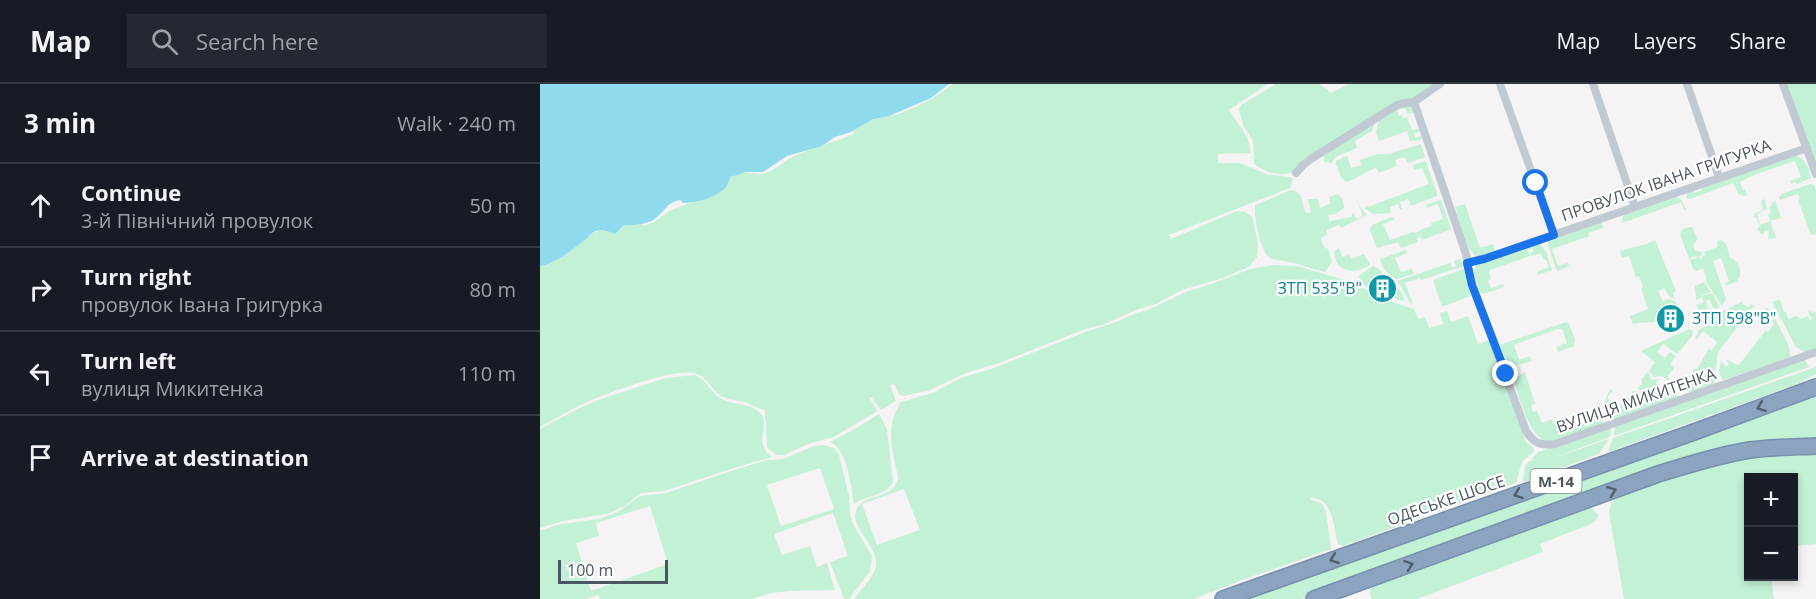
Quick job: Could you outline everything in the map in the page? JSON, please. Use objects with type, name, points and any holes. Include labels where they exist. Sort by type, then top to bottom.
[{"type":"highway","name":"ОДЕСЬКЕ ШОСЕ","points":[[1223,599],[1816,387]]},
{"type":"highway","name":"М-14","points":[[1314,599],[1658,474],[1752,450],[1816,446]]},
{"type":"street","points":[[1296,173],[1311,159],[1397,105],[1403,102],[1414,102],[1440,84]]},
{"type":"street","points":[[1500,84],[1554,235]]},
{"type":"street","points":[[1593,84],[1635,207]]},
{"type":"street","points":[[1688,84],[1719,177]]},
{"type":"street","points":[[1783,84],[1816,174]]},
{"type":"street","name":"ВУЛИЦЯ МИКИТЕНКА","points":[[1414,102],[1466,254],[1479,303],[1527,430],[1538,444],[1555,444],[1816,352]]},
{"type":"street","name":"ПРОВУЛОК ІВАНА ГРИГУРКА","points":[[1467,263],[1807,148]]},
{"type":"green space","points":[[953,84],[1268,84],[1229,110],[1249,142],[1250,153],[1218,154],[1218,163],[1240,163],[1266,174],[1293,179],[1290,188],[1169,235],[1171,239],[1237,211],[1245,212],[1252,217],[1258,243],[1257,257],[1249,267],[1223,278],[1182,290],[1156,304],[1138,309],[1105,324],[966,373],[930,390],[904,396],[900,395],[894,384],[890,385],[896,401],[881,410],[869,397],[877,411],[834,437],[808,444],[784,455],[776,455],[767,447],[765,410],[724,397],[697,374],[673,374],[622,389],[591,400],[540,427],[540,266],[558,259],[595,232],[614,232],[624,225],[644,224],[643,226],[654,222],[671,210],[716,194],[722,190],[731,176],[743,173],[766,173],[795,156],[853,134],[855,131],[851,132],[873,119],[898,114],[916,107]]},
{"type":"green space","points":[[1276,84],[1320,84],[1331,93],[1349,84],[1436,84],[1293,172],[1278,174],[1263,170],[1254,164],[1253,141],[1243,125],[1239,109],[1241,105]]},
{"type":"green space","points":[[1786,84],[1816,84],[1816,165]]},
{"type":"green space","points":[[1412,105],[1416,112],[1408,114],[1405,108],[1397,110],[1399,116],[1407,117],[1412,130],[1421,128],[1414,134],[1415,138],[1423,135],[1424,138],[1410,141],[1407,131],[1379,141],[1376,132],[1380,118],[1396,108]]},
{"type":"green space","points":[[1375,121],[1372,131],[1355,141],[1357,148],[1337,156],[1331,163],[1324,162],[1324,153]]},
{"type":"green space","points":[[1421,144],[1425,157],[1408,163],[1404,157],[1395,160],[1397,166],[1379,173],[1376,168],[1346,182],[1341,177],[1336,164],[1336,161],[1347,156],[1351,168],[1361,165],[1360,160]]},
{"type":"green space","points":[[1796,156],[1805,161],[1811,178],[1791,184],[1790,181],[1801,177],[1795,161],[1740,182],[1747,195],[1739,195],[1733,183],[1690,199],[1686,198],[1688,191],[1693,189],[1694,193],[1702,190],[1701,186]]},
{"type":"green space","points":[[1426,161],[1437,196],[1411,206],[1408,199],[1400,202],[1402,209],[1400,210],[1398,204],[1390,207],[1391,213],[1374,214],[1365,209],[1429,184],[1422,168],[1414,170],[1413,165]]},
{"type":"green space","points":[[1810,184],[1814,185],[1816,190],[1816,234],[1811,235],[1798,200],[1800,199],[1798,194],[1779,200],[1782,194]]},
{"type":"green space","points":[[1291,190],[1300,195],[1306,213],[1311,212],[1308,199],[1318,199],[1320,208],[1330,204],[1329,197],[1338,194],[1343,200],[1344,208],[1336,214],[1328,215],[1329,221],[1352,217],[1354,213],[1356,219],[1363,217],[1341,228],[1339,225],[1326,230],[1327,235],[1321,238],[1332,262],[1325,272],[1270,258],[1263,248],[1255,205]]},
{"type":"green space","points":[[1355,194],[1360,207],[1367,215],[1363,217]]},
{"type":"green space","points":[[1673,196],[1681,199],[1686,209],[1684,210],[1681,202],[1622,223],[1626,213]]},
{"type":"green space","points":[[1765,199],[1767,209],[1757,214],[1760,225],[1754,214],[1763,210],[1761,201]]},
{"type":"green space","points":[[1441,200],[1451,229],[1422,240],[1421,237],[1417,238],[1418,242],[1401,248],[1398,242],[1377,248],[1370,230],[1372,225],[1391,217],[1395,219],[1383,224],[1390,240],[1420,231],[1432,226],[1431,223],[1443,219],[1438,204],[1426,208],[1427,204]]},
{"type":"green space","points":[[1775,200],[1781,218],[1770,221],[1769,208]]},
{"type":"green space","points":[[1465,204],[1480,248],[1493,244],[1495,253],[1477,257],[1468,247],[1455,207]]},
{"type":"green space","points":[[1601,221],[1603,228],[1588,233],[1589,236],[1552,249],[1558,266],[1568,263],[1569,266],[1558,271],[1548,245],[1549,239]]},
{"type":"green space","points":[[1770,221],[1776,238],[1768,239],[1769,231],[1760,234],[1757,230],[1760,225]]},
{"type":"green space","points":[[1692,227],[1697,239],[1693,246],[1695,250],[1701,252],[1702,256],[1689,259],[1680,234],[1683,229]]},
{"type":"green space","points":[[1655,240],[1676,291],[1673,293],[1675,300],[1664,288],[1658,291],[1663,301],[1669,299],[1677,305],[1657,317],[1657,321],[1633,324],[1630,316],[1648,309],[1639,276],[1636,277],[1629,256],[1622,258],[1620,251]]},
{"type":"green space","points":[[1721,240],[1727,246],[1730,258],[1738,265],[1740,272],[1736,282],[1726,286],[1725,283],[1729,281],[1721,258],[1713,261],[1726,299],[1722,306],[1706,282],[1703,268],[1697,271],[1693,269],[1690,260],[1700,257],[1702,260],[1704,252],[1718,247],[1717,241]]},
{"type":"green space","points":[[1540,244],[1546,252],[1552,270],[1538,275],[1537,272],[1549,267],[1541,253],[1531,256],[1530,253],[1534,251],[1532,248],[1528,250],[1530,256],[1490,270],[1491,279],[1488,280],[1491,288],[1503,284],[1504,287],[1483,294],[1480,292],[1474,273],[1476,265]]},
{"type":"green space","points":[[1339,248],[1342,257],[1349,255],[1351,259],[1364,254],[1370,265],[1352,271],[1342,268],[1335,259],[1334,252]]},
{"type":"green space","points":[[1406,250],[1407,253],[1395,258],[1401,272],[1412,269],[1414,274],[1397,279],[1386,271],[1380,259]]},
{"type":"green space","points":[[1461,259],[1463,266],[1461,267],[1405,283],[1413,304],[1410,303],[1397,281],[1450,263],[1453,268],[1456,266],[1454,261]]},
{"type":"green space","points":[[1273,265],[1297,266],[1352,282],[1381,298],[1414,309],[1418,319],[1425,317],[1429,328],[1443,324],[1440,313],[1447,311],[1451,322],[1468,316],[1478,344],[1489,340],[1503,376],[1500,378],[1505,385],[1526,442],[1534,448],[1534,451],[1522,462],[1516,483],[1343,546],[1338,544],[1328,507],[1318,499],[1310,497],[1311,500],[1321,503],[1326,511],[1331,549],[1194,599],[854,599],[872,576],[876,564],[872,548],[858,526],[856,511],[864,501],[884,494],[895,486],[898,478],[891,430],[901,402],[933,393],[961,378],[1119,321],[1186,292],[1250,269]],"holes":[[[904,489],[920,530],[877,545],[862,504]]]},
{"type":"green space","points":[[1373,266],[1396,286],[1405,301],[1381,295],[1364,285],[1359,277]]},
{"type":"green space","points":[[1464,269],[1471,296],[1442,307],[1433,280]]},
{"type":"green space","points":[[1704,282],[1711,292],[1698,297],[1712,293],[1720,307],[1713,308],[1709,299],[1706,301],[1708,310],[1700,313],[1696,303],[1698,305],[1704,302],[1702,297],[1696,300],[1695,286]]},
{"type":"green space","points":[[1778,300],[1788,319],[1808,316],[1810,321],[1812,319],[1808,312],[1816,312],[1816,350],[1806,353],[1796,347],[1772,302]]},
{"type":"green space","points":[[1743,301],[1742,304],[1748,307],[1751,304],[1754,306],[1718,352],[1714,383],[1693,394],[1683,386],[1685,380],[1695,368],[1697,369],[1708,350],[1712,350],[1717,342],[1703,331],[1696,340],[1699,330],[1716,315]]},
{"type":"green space","points":[[1767,308],[1771,311],[1789,346],[1790,357],[1723,380],[1719,373],[1721,361],[1726,367],[1729,364],[1726,359],[1739,365],[1766,330],[1768,332],[1774,324],[1772,322],[1774,319],[1764,311]]},
{"type":"green space","points":[[1566,322],[1575,339],[1574,346],[1558,352],[1556,347],[1567,343],[1562,329],[1557,329],[1514,345],[1519,360],[1530,356],[1532,361],[1515,366],[1508,365],[1500,346],[1502,344]]},
{"type":"green space","points":[[1689,329],[1693,331],[1692,336],[1677,354],[1663,344],[1657,352],[1665,358],[1670,352],[1676,356],[1670,364],[1674,368],[1667,377],[1676,384],[1674,385],[1662,376],[1654,377],[1649,371],[1655,362],[1641,351]]},
{"type":"green space","points":[[1804,359],[1809,367],[1614,436],[1615,426]]},
{"type":"green space","points":[[1816,367],[1816,374],[1795,385],[1608,452],[1613,438]]},
{"type":"green space","points":[[1648,371],[1651,380],[1658,379],[1656,383],[1667,398],[1673,395],[1664,387],[1666,385],[1679,397],[1615,420],[1606,409],[1605,401],[1608,393],[1611,389],[1613,390],[1607,398],[1619,408],[1633,390],[1639,394],[1641,391],[1638,388],[1643,382],[1641,380]]},
{"type":"green space","points":[[1525,372],[1535,404],[1531,405],[1533,412],[1537,411],[1542,423],[1552,419],[1558,429],[1562,429],[1599,416],[1601,412],[1603,424],[1561,440],[1550,442],[1543,440],[1531,427],[1515,384],[1516,378]]},
{"type":"green space","points":[[694,375],[722,399],[747,406],[761,414],[764,418],[763,446],[772,457],[664,491],[641,493],[625,506],[607,514],[563,521],[540,528],[540,429],[601,399],[666,378]]},
{"type":"green space","points":[[1816,393],[1816,442],[1753,446],[1301,599],[1239,599]]},
{"type":"green space","points":[[879,414],[887,429],[893,482],[881,493],[854,504],[845,460],[836,446],[830,442]]},
{"type":"green space","points":[[1611,427],[1610,437],[1545,461],[1609,439],[1599,454],[1523,482],[1525,466],[1529,461],[1534,461],[1531,460],[1538,452]]},
{"type":"green space","points":[[822,445],[834,448],[839,455],[849,496],[850,515],[872,556],[870,571],[849,599],[844,599],[830,562],[848,556],[833,513],[774,534],[782,555],[810,546],[817,567],[827,563],[835,590],[789,591],[771,593],[752,599],[600,599],[598,595],[586,599],[540,599],[540,531],[556,525],[598,519],[618,512],[640,496],[666,493],[767,460],[783,459]],"holes":[[[820,468],[834,509],[781,526],[767,485]],[[650,506],[668,564],[591,591],[576,543],[599,536],[596,523]]]},
{"type":"green space","points":[[1816,451],[1816,544],[1798,546],[1798,473],[1744,473],[1744,581],[1772,581],[1774,599],[1624,599],[1609,513],[1611,503],[1619,496],[1687,472],[1739,459]]},
{"type":"green space","points":[[1591,508],[1599,515],[1596,520],[1540,544],[1543,552],[1417,599],[1371,599],[1370,590],[1374,586]]},
{"type":"water","points":[[540,84],[949,84],[931,98],[889,116],[873,119],[851,132],[835,137],[822,146],[787,156],[763,172],[746,172],[731,176],[724,189],[713,196],[688,203],[675,201],[650,222],[624,225],[615,234],[598,230],[564,256],[540,266]]},
{"type":"place","name":"ЗТП 535\"В\"","points":[[1383,288]]},
{"type":"place","name":"ЗТП 598\"В\"","points":[[1671,318]]},
{"type":"route","points":[[1506,374],[1472,285],[1467,263],[1554,235],[1536,183]]}]
